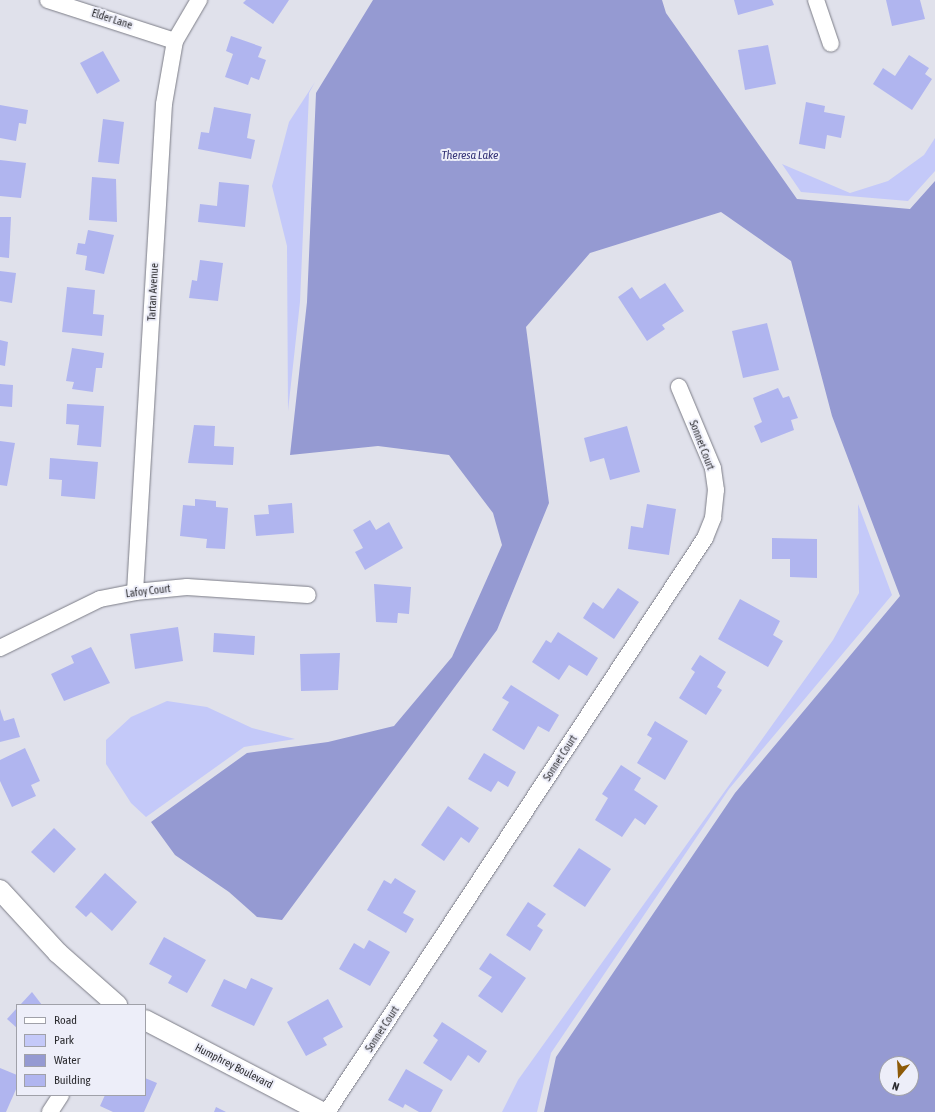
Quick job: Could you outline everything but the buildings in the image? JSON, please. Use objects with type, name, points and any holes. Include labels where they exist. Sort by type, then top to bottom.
[{"type":"street","name":"Elder Lane","points":[[48,0],[175,41]]},
{"type":"street","name":"Tartan Avenue","points":[[135,592],[164,104],[175,41],[199,0]]},
{"type":"street","points":[[816,0],[830,44]]},
{"type":"street","name":"Sonnet Court","points":[[328,1112],[704,538],[713,518],[716,490],[713,468],[678,387]]},
{"type":"street","name":"Lafoy Court","points":[[0,648],[100,599],[135,592],[187,587],[308,595]]},
{"type":"street","points":[[0,890],[58,953],[116,1004]]},
{"type":"street","name":"Humphrey Boulevard","points":[[146,1021],[322,1112]]},
{"type":"street","points":[[50,1112],[60,1096]]},
{"type":"green space","points":[[315,82],[309,93],[300,302],[288,411],[287,246],[272,186],[289,122]]},
{"type":"green space","points":[[935,138],[935,171],[908,201],[801,192],[782,164],[850,193],[888,181],[924,155]]},
{"type":"green space","points":[[858,504],[892,595],[729,789],[551,1053],[537,1112],[502,1112],[518,1080],[833,640],[859,593]]},
{"type":"green space","points":[[167,701],[207,707],[252,728],[295,739],[244,747],[146,817],[131,803],[106,764],[106,740],[131,717]]},
{"type":"water","name":"Theresa Lake","points":[[373,0],[662,0],[666,13],[797,199],[910,209],[935,181],[935,1112],[544,1112],[556,1057],[735,793],[900,596],[832,416],[791,261],[721,212],[590,253],[526,327],[549,503],[497,630],[282,920],[257,917],[229,892],[175,855],[151,822],[247,753],[328,742],[394,726],[452,657],[502,545],[493,513],[449,455],[378,446],[290,455],[307,302],[316,93]]}]
